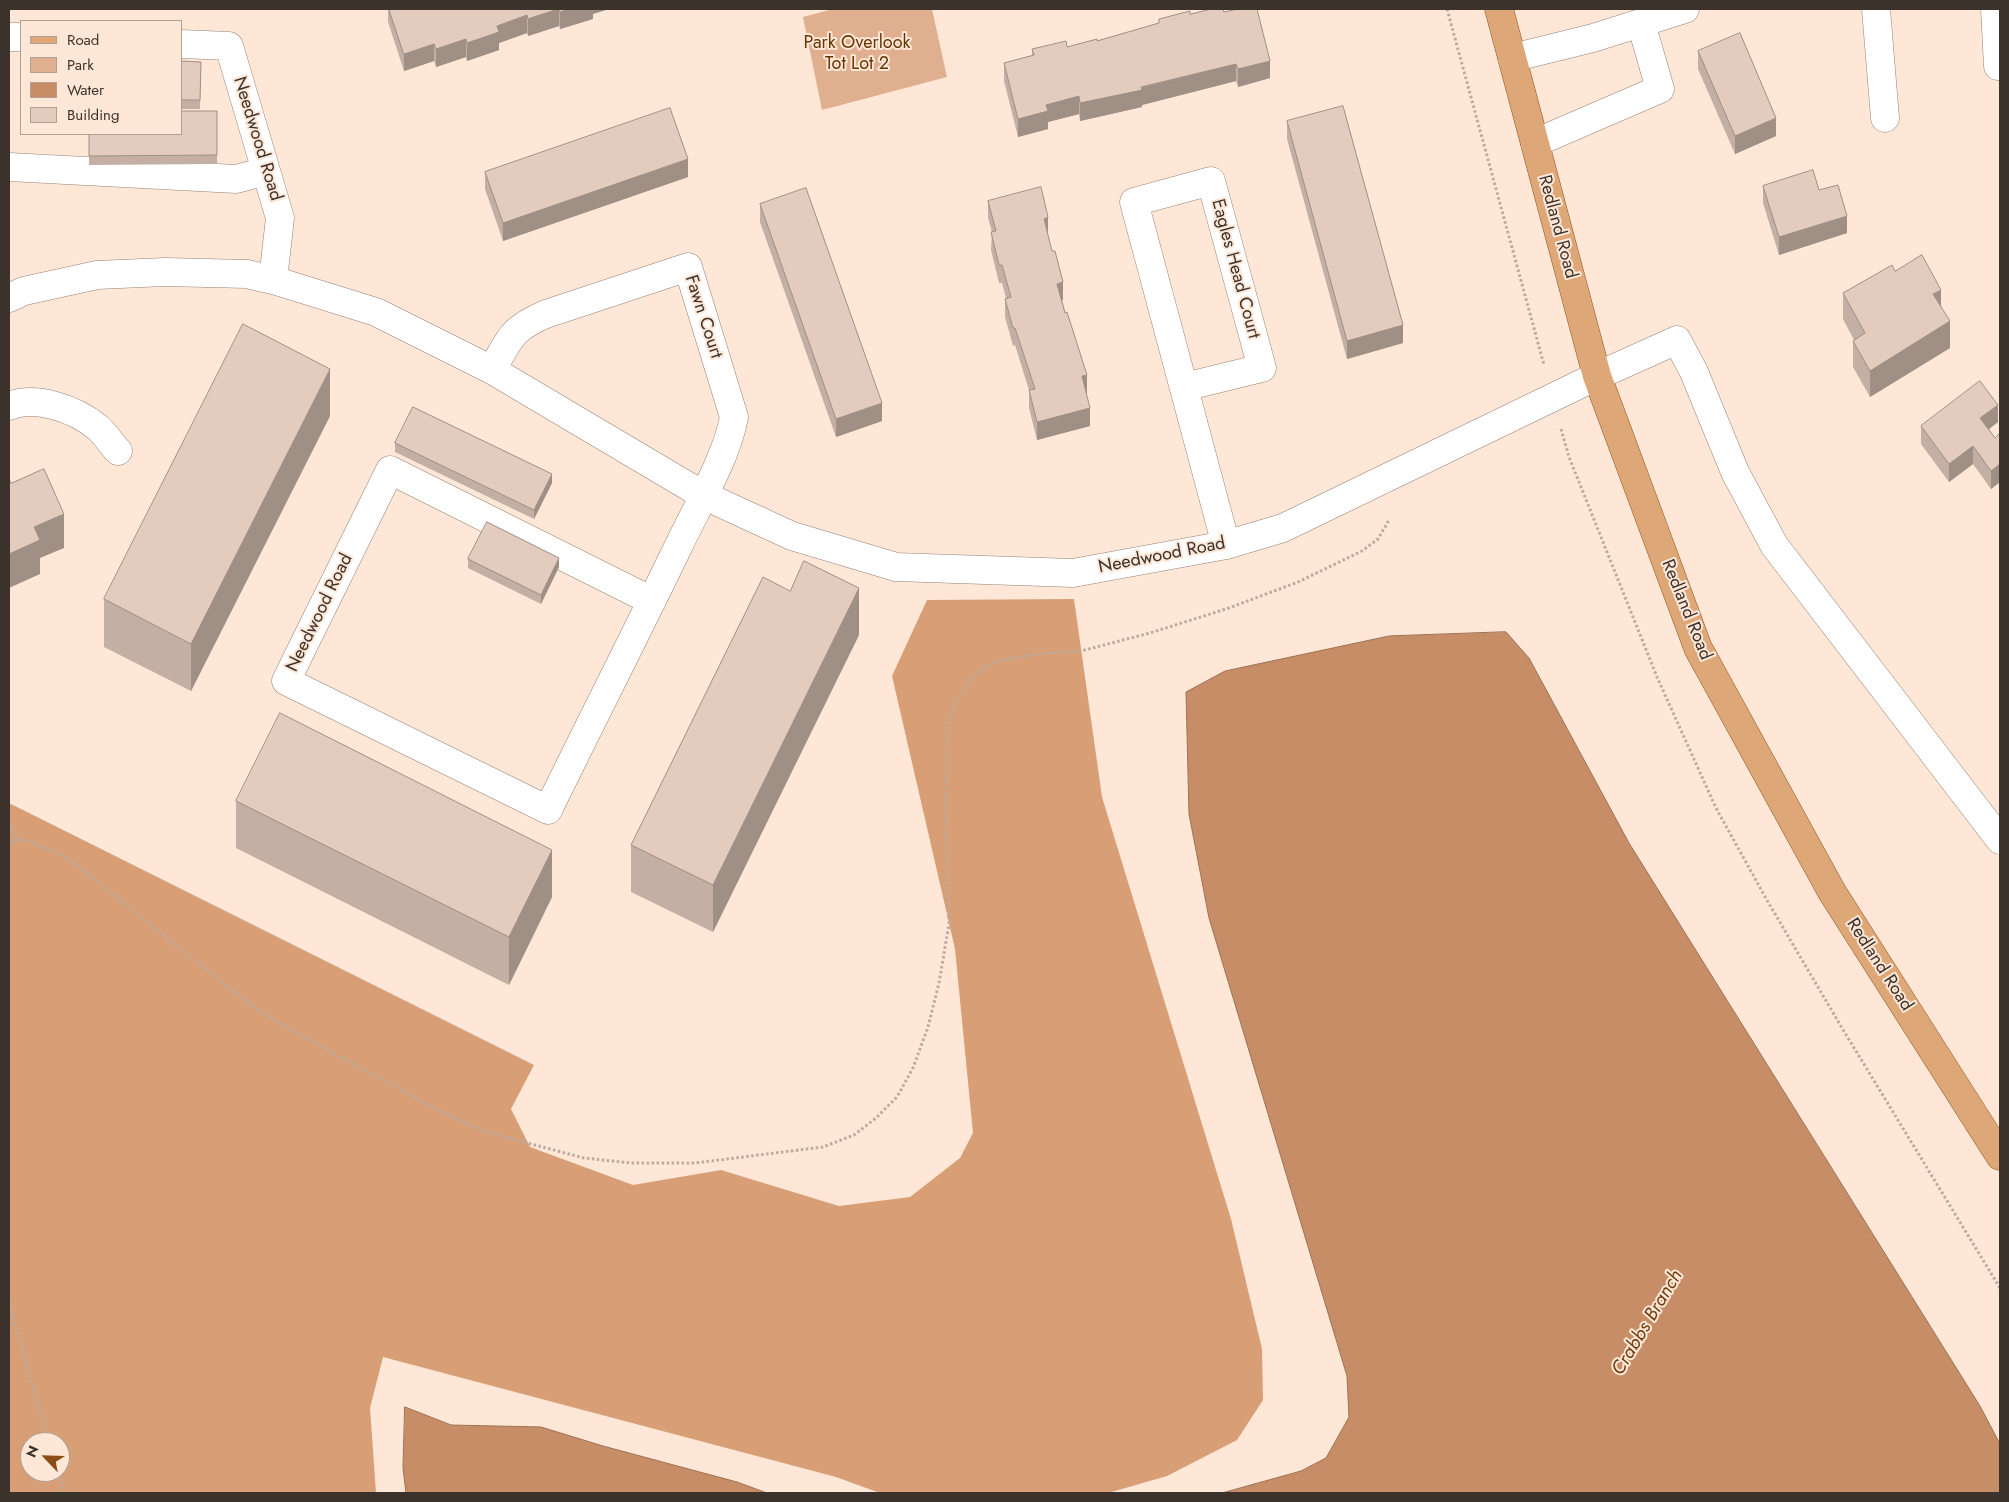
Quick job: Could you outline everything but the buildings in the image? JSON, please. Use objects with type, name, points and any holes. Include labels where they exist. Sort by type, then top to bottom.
[{"type":"main road","name":"Redland Road","points":[[1499,9],[1597,376],[1698,648],[1832,892],[2000,1156]]},
{"type":"street","points":[[1512,58],[1593,38],[1685,9]]},
{"type":"street","points":[[1876,9],[1885,118]]},
{"type":"street","points":[[1995,9],[1998,66],[2000,66]]},
{"type":"street","points":[[1535,144],[1660,89],[1641,23]]},
{"type":"street","name":"Needwood Road","points":[[182,44],[229,46],[280,218],[274,280]]},
{"type":"street","points":[[9,167],[236,179],[266,171]]},
{"type":"street","name":"Eagles Head Court","points":[[1184,387],[1262,368],[1211,181],[1134,202],[1226,545]]},
{"type":"street","name":"Fawn Court","points":[[492,370],[514,332],[526,322],[688,267],[734,417],[731,436],[703,495]]},
{"type":"street","name":"Needwood Road","points":[[9,298],[24,291],[97,275],[165,272],[238,274],[274,280],[376,312],[492,370],[703,495],[792,536],[896,567],[1073,573],[1226,545],[1283,528],[1597,376],[1677,340],[1694,372],[1735,472],[1774,545],[2000,840]]},
{"type":"street","points":[[9,406],[18,402],[44,404],[71,412],[98,427],[118,451]]},
{"type":"street","name":"Needwood Road","points":[[652,600],[390,470],[286,681],[548,810],[652,600],[703,495]]},
{"type":"path","points":[[9,842],[18,840],[30,841],[66,857],[252,1006],[293,1031],[436,1110],[486,1132],[584,1158],[631,1163],[695,1163],[823,1147],[854,1135],[876,1118],[897,1097],[913,1068],[928,1027],[939,983],[950,924],[946,804],[948,724],[954,705],[973,677],[986,666],[1006,659],[1038,654],[1082,651],[1150,633],[1229,608],[1298,582],[1362,551],[1378,539],[1389,520]]},
{"type":"path","points":[[9,825],[18,840]]},
{"type":"path","points":[[9,1303],[46,1432]]},
{"type":"green space","name":"Park Overlook Tot Lot 2","points":[[833,9],[932,9],[947,77],[822,110],[803,17]]},
{"type":"shaded area","points":[[1074,599],[1102,797],[1231,1219],[1262,1349],[1263,1400],[1237,1440],[1167,1476],[1108,1493],[880,1493],[836,1477],[383,1357],[370,1408],[376,1493],[9,1493],[9,803],[534,1065],[511,1109],[530,1147],[633,1185],[721,1170],[839,1206],[910,1197],[960,1158],[973,1133],[955,949],[892,676],[927,600]]},
{"type":"water","name":"Crabbs Branch","points":[[1506,632],[1529,658],[1629,843],[1980,1406],[2000,1444],[2000,1493],[1222,1493],[1301,1471],[1326,1458],[1349,1417],[1347,1376],[1209,918],[1189,814],[1186,692],[1225,671],[1389,636]]},
{"type":"water","points":[[405,1407],[451,1425],[541,1427],[603,1446],[737,1482],[767,1493],[406,1493],[403,1468]]}]
